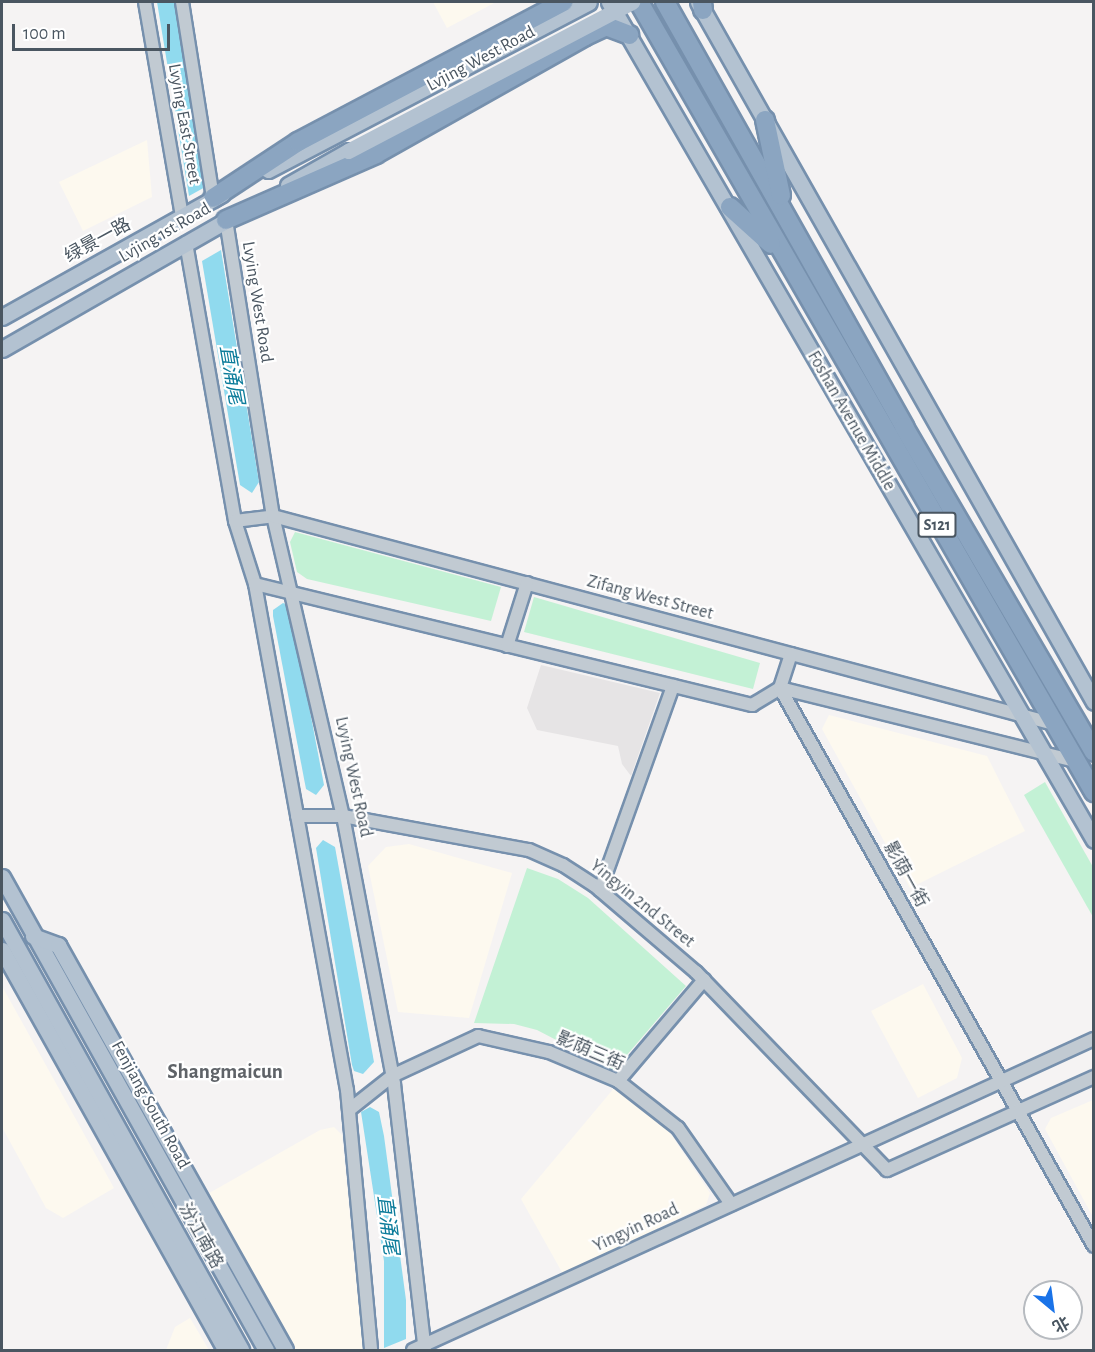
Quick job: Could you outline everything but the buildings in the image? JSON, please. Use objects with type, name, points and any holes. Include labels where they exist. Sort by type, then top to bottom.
[{"type":"highway","points":[[213,198],[298,142],[562,2]]},
{"type":"highway","name":"Foshan Avenue Middle","points":[[639,2],[1094,792]]},
{"type":"highway","name":"S121","points":[[664,2],[1094,752]]},
{"type":"highway","points":[[226,220],[376,154],[585,36],[606,27],[629,35]]},
{"type":"highway","points":[[765,120],[785,215]]},
{"type":"highway","points":[[730,207],[784,255]]},
{"type":"main road","name":"Lvjing West Road","points":[[335,136],[589,2]]},
{"type":"main road","name":"Foshan Avenue Middle","points":[[609,2],[730,207],[865,449],[1094,840]]},
{"type":"main road","name":"Lvjing West Road","points":[[348,151],[632,2]]},
{"type":"main road","points":[[701,4],[1094,702]]},
{"type":"main road","name":"Lvjing 1st Road","points":[[213,198],[335,136]]},
{"type":"main road","name":"Lvjing 1st Road","points":[[2,349],[348,151]]},
{"type":"main road","name":"绿景一路","points":[[2,317],[213,198]]},
{"type":"main road","name":"Fenjiang South Road","points":[[2,878],[266,1350]]},
{"type":"main road","name":"汾江南路","points":[[2,920],[5,945],[155,1210],[241,1350]]},
{"type":"main road","points":[[33,936],[58,945],[285,1350]]},
{"type":"main road","points":[[60,984],[75,976]]},
{"type":"main road","points":[[179,1196],[194,1188]]},
{"type":"main road","points":[[155,1210],[226,1350]]},
{"type":"street","name":"Lvying East Street","points":[[145,2],[182,216]]},
{"type":"street","name":"Lvying East Street","points":[[182,2],[213,198]]},
{"type":"street","name":"Lvying West Road","points":[[226,220],[273,516],[343,816],[392,1076],[421,1349]]},
{"type":"street","points":[[186,243],[235,521],[255,584],[349,1110],[371,1350]]},
{"type":"street","name":"Zifang West Street","points":[[235,521],[273,516],[1054,724]]},
{"type":"street","points":[[507,646],[527,583]]},
{"type":"street","points":[[255,584],[752,705],[780,688],[791,654]]},
{"type":"street","points":[[600,890],[673,686]]},
{"type":"street","points":[[780,688],[1075,761]]},
{"type":"street","name":"影荫一街","points":[[780,688],[1094,1246]]},
{"type":"street","name":"Yingyin 2nd Street","points":[[297,816],[343,816],[529,850],[563,865],[600,890],[704,980],[862,1143]]},
{"type":"street","points":[[618,1081],[704,980]]},
{"type":"street","name":"影荫三街","points":[[349,1110],[392,1076],[478,1036],[549,1052],[618,1081],[678,1128],[731,1204]]},
{"type":"street","name":"Yingyin Road","points":[[421,1349],[862,1143],[1094,1039]]},
{"type":"street","points":[[862,1143],[887,1170],[1094,1077]]},
{"type":"shaded area","points":[[433,2],[496,2],[447,28]]},
{"type":"shaded area","points":[[147,140],[152,197],[83,231],[59,182]]},
{"type":"shaded area","points":[[541,665],[660,693],[631,776],[622,764],[618,746],[537,730],[527,708]]},
{"type":"shaded area","points":[[829,715],[987,756],[1025,831],[910,888],[822,729]]},
{"type":"shaded area","points":[[409,844],[512,873],[469,1018],[398,1012],[368,866],[386,847]]},
{"type":"shaded area","points":[[923,984],[962,1058],[957,1078],[918,1098],[871,1011]]},
{"type":"shaded area","points":[[2,986],[114,1188],[63,1218],[46,1208],[2,1127]]},
{"type":"shaded area","points":[[615,1087],[666,1127],[710,1193],[706,1205],[563,1274],[521,1199]]},
{"type":"shaded area","points":[[1093,1100],[1093,1217],[1045,1129],[1051,1118]]},
{"type":"shaded area","points":[[334,1127],[342,1135],[363,1350],[291,1350],[204,1196],[320,1130]]},
{"type":"shaded area","points":[[190,1318],[209,1350],[166,1350],[175,1327]]},
{"type":"green space","points":[[295,532],[501,587],[491,621],[307,579],[297,572],[290,542]]},
{"type":"green space","points":[[534,597],[760,663],[753,689],[524,632]]},
{"type":"green space","points":[[1045,782],[1093,867],[1093,917],[1024,795]]},
{"type":"green space","points":[[527,868],[558,879],[588,898],[686,986],[614,1070],[537,1030],[514,1024],[474,1023]]},
{"type":"water","points":[[157,2],[176,2],[207,186],[189,196]]},
{"type":"water","name":"直涌尾","points":[[221,250],[259,482],[252,493],[240,485],[202,261]]},
{"type":"water","points":[[283,603],[290,606],[324,785],[316,795],[306,789],[273,616],[273,610]]},
{"type":"water","points":[[323,840],[335,847],[374,1062],[363,1074],[354,1071],[352,1065],[316,848]]},
{"type":"water","name":"直涌尾","points":[[370,1107],[379,1112],[384,1136],[406,1300],[406,1339],[384,1348],[384,1261],[361,1112]]},
{"type":"district","name":"Shangmaicun","points":[[225,1072]]}]
